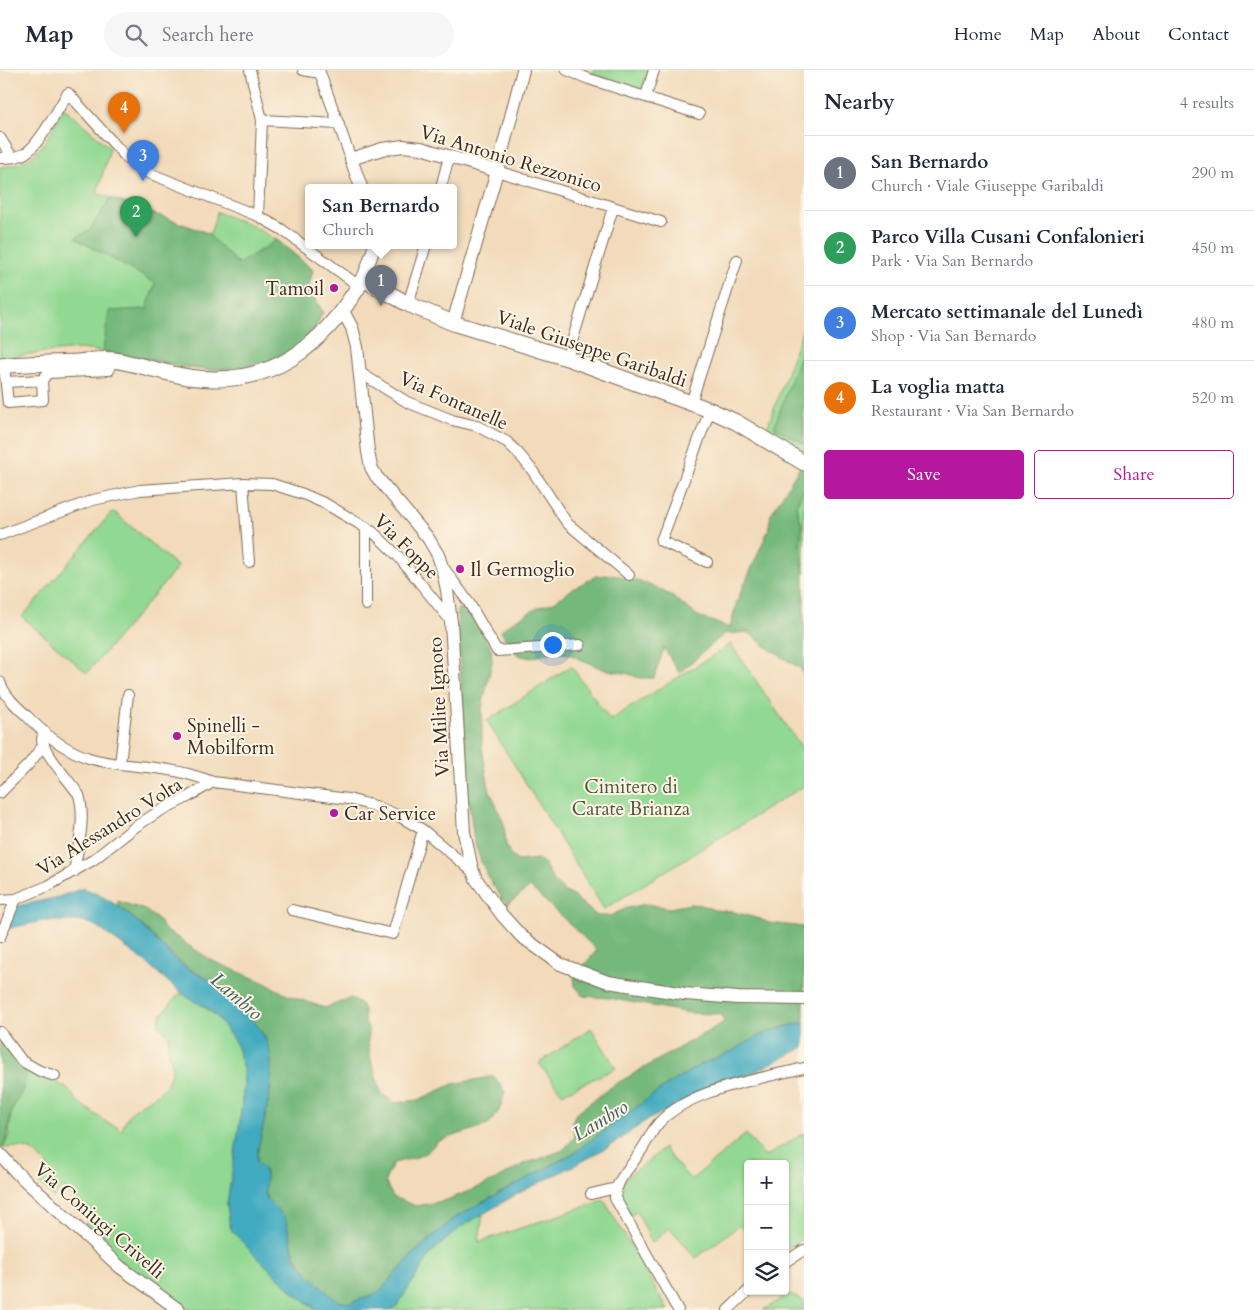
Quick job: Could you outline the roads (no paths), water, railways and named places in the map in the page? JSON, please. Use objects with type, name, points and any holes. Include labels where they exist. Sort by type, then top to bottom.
[{"type":"main road","name":"Viale Giuseppe Garibaldi","points":[[361,282],[453,323],[567,358],[710,410],[736,422],[804,463]]},
{"type":"main road","points":[[2,366],[111,360],[188,377],[223,380],[244,378],[269,369],[300,354],[343,311],[361,282]]},
{"type":"street","points":[[250,70],[262,120],[258,216]]},
{"type":"street","points":[[303,70],[319,71],[360,184]]},
{"type":"street","points":[[453,323],[497,171],[523,70]]},
{"type":"street","points":[[568,70],[589,79],[699,114]]},
{"type":"street","points":[[646,96],[654,70]]},
{"type":"street","points":[[0,158],[26,153],[36,142],[68,93],[124,156],[141,170],[258,216],[305,245]]},
{"type":"street","points":[[262,120],[338,124]]},
{"type":"street","points":[[0,138],[12,157]]},
{"type":"street","name":"Via Antonio Rezzonico","points":[[351,159],[382,149],[403,146],[421,148],[661,222]]},
{"type":"street","points":[[442,184],[449,157]]},
{"type":"street","points":[[567,358],[613,208]]},
{"type":"street","points":[[311,249],[361,282],[373,249]]},
{"type":"street","points":[[408,304],[424,249]]},
{"type":"street","points":[[691,403],[737,260]]},
{"type":"street","name":"Via Milite Ignoto","points":[[343,311],[356,337],[371,468],[428,538],[438,555],[442,567],[451,622],[463,817],[467,848],[474,873],[491,902],[520,936],[545,954],[572,969],[608,982],[685,994],[738,998],[804,999]]},
{"type":"street","points":[[6,382],[109,370],[111,360]]},
{"type":"street","points":[[2,366],[8,403],[42,400],[45,377]]},
{"type":"street","name":"Via Fontanelle","points":[[359,372],[407,402],[452,420],[477,426],[507,442],[532,470],[568,523],[629,576]]},
{"type":"street","points":[[707,562],[661,541],[710,410]]},
{"type":"street","points":[[244,483],[249,562]]},
{"type":"street","name":"Via Foppe","points":[[0,535],[93,500],[122,494],[154,489],[244,483],[272,484],[326,504],[366,527],[398,556],[451,622]]},
{"type":"street","points":[[366,527],[366,605]]},
{"type":"street","points":[[442,567],[469,603],[498,651],[580,645]]},
{"type":"street","name":"Via Alessandro Volta","points":[[0,682],[4,694],[45,732],[70,749],[87,757],[120,764],[191,774],[213,782]]},
{"type":"street","points":[[120,764],[128,694]]},
{"type":"street","points":[[45,732],[42,739],[50,756],[76,790],[80,800],[81,820],[74,872]]},
{"type":"street","points":[[0,793],[30,764],[44,744]]},
{"type":"street","points":[[213,782],[348,800],[375,806],[397,815],[423,830],[474,873]]},
{"type":"street","name":"Via Alessandro Volta","points":[[0,900],[14,903],[74,872],[158,812],[213,782]]},
{"type":"street","points":[[292,910],[393,934],[423,830]]},
{"type":"street","points":[[2,933],[14,903]]},
{"type":"street","points":[[0,1032],[22,1061],[40,1071],[55,1076]]},
{"type":"street","points":[[678,1310],[615,1198],[616,1188],[621,1177],[655,1128],[676,1109],[721,1089],[749,1080],[804,1068]]},
{"type":"street","name":"Via Coniugi Crivelli","points":[[0,1154],[16,1172],[120,1268],[179,1310]]},
{"type":"street","points":[[591,1194],[616,1188]]},
{"type":"street","points":[[789,1259],[804,1250]]},
{"type":"street","points":[[728,1310],[744,1295]]},
{"type":"water","points":[[83,888],[108,900],[132,917],[176,960],[210,981],[257,1025],[262,1033],[269,1049],[271,1074],[257,1162],[266,1174],[265,1191],[267,1199],[285,1217],[295,1257],[332,1297],[341,1302],[351,1303],[379,1292],[415,1252],[454,1218],[572,1154],[667,1085],[700,1065],[732,1051],[765,1033],[804,1022],[804,1047],[750,1074],[728,1082],[645,1121],[621,1139],[589,1158],[517,1194],[461,1227],[431,1253],[397,1306],[389,1310],[316,1310],[297,1295],[255,1255],[232,1231],[230,1226],[227,1204],[244,1082],[243,1069],[236,1043],[217,1017],[207,1008],[190,999],[142,959],[94,925],[83,921],[43,921],[6,929],[13,907],[58,897]]},
{"type":"place","name":"La voglia matta","points":[[124,133]]},
{"type":"place","name":"Mercato settimanale del Lunedì","points":[[143,181]]},
{"type":"place","name":"Parco Villa Cusani Confalonieri","points":[[136,237]]},
{"type":"place","name":"Tamoil","points":[[334,288]]},
{"type":"place","name":"San Bernardo","points":[[381,306]]},
{"type":"place","name":"Il Germoglio","points":[[460,569]]},
{"type":"place","name":"Spinelli - Mobilform","points":[[177,736]]},
{"type":"place","name":"Car Service","points":[[334,813]]},
{"type":"park label","name":"Cimitero di Carate Brianza","points":[[631,797]]},
{"type":"water label","name":"Lambro","points":[[237,996]]},
{"type":"water label","name":"Lambro","points":[[600,1120]]}]
